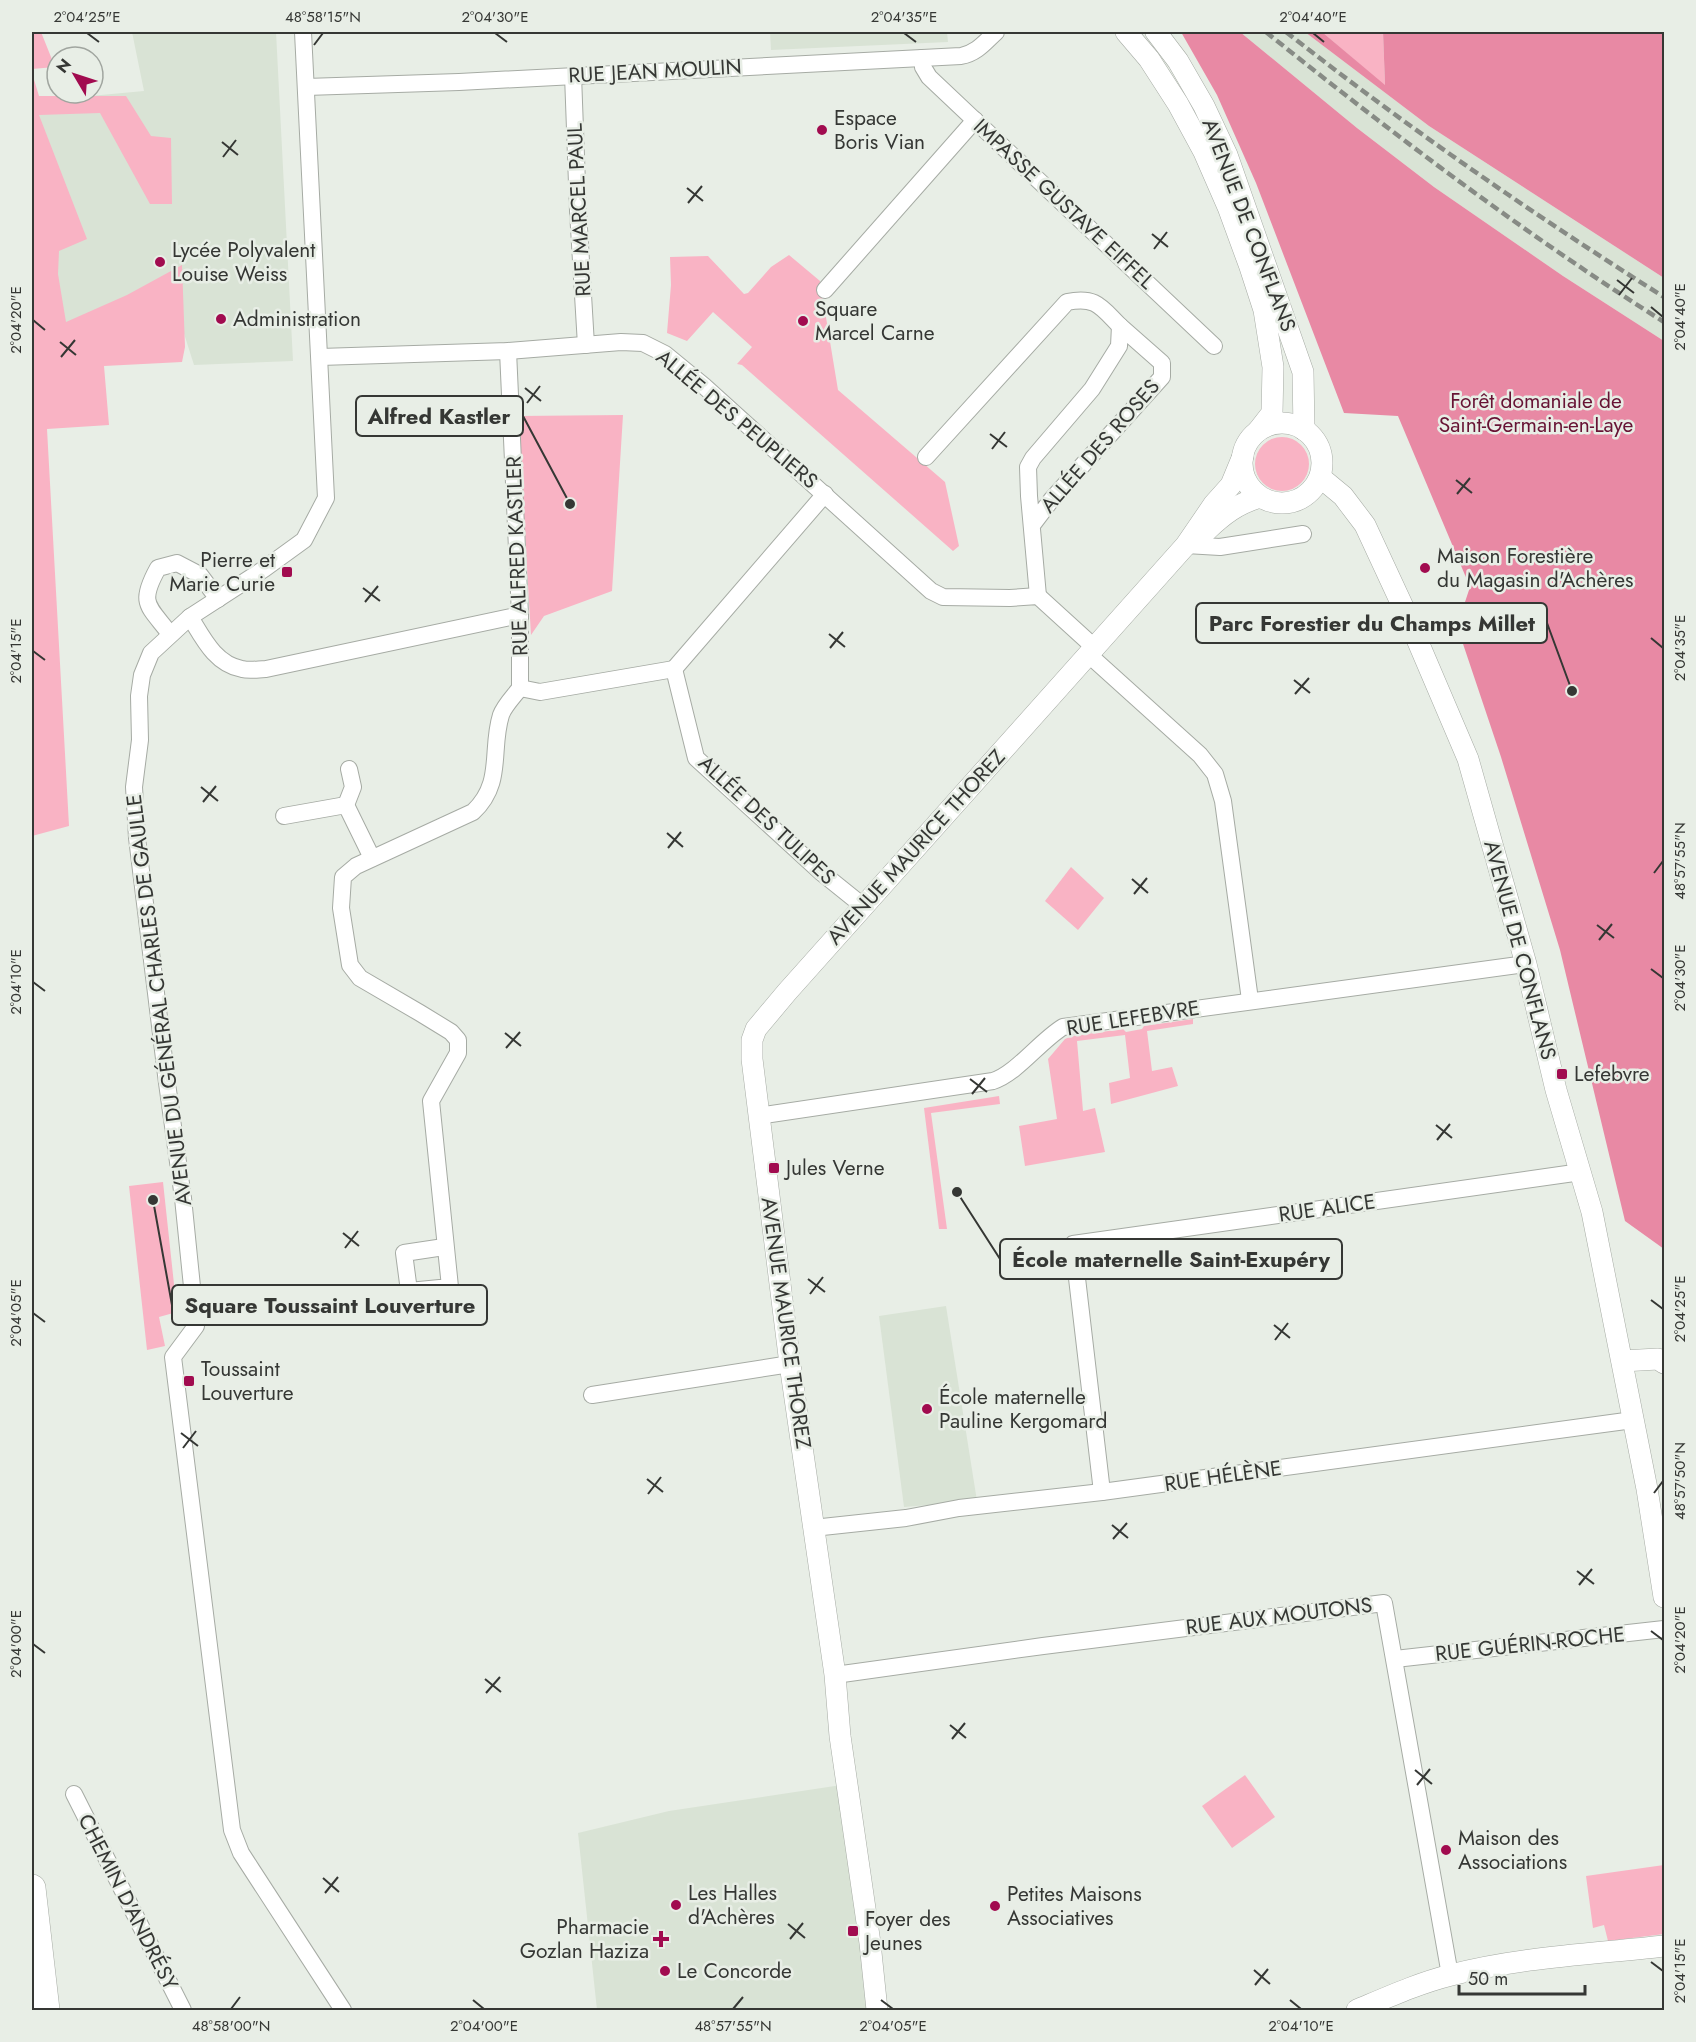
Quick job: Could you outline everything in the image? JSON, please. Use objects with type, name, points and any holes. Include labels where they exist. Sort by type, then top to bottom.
[{"type":"main road","points":[[32,1888],[46,2010]]},
{"type":"street","name":"AVENUE DU GÉNÉRAL CHARLES DE GAULLE","points":[[303,32],[326,498],[304,540],[190,618],[151,653],[142,675],[139,696],[140,740],[134,787],[137,838],[183,1198],[196,1326],[173,1357],[232,1830],[241,1853],[343,2010]]},
{"type":"street","name":"RUE JEAN MOULIN","points":[[306,87],[968,55],[980,48],[996,32]]},
{"type":"street","name":"AVENUE DE CONFLANS","points":[[1126,32],[1149,59],[1178,104],[1204,152],[1228,207],[1250,267],[1264,310],[1273,367],[1272,413],[1258,431]]},
{"type":"street","name":"AVENUE DE CONFLANS","points":[[1156,32],[1178,61],[1203,106],[1235,177],[1303,372],[1304,430]]},
{"type":"street","name":"IMPASSE GUSTAVE EIFFEL","points":[[922,58],[923,67],[929,77],[1214,346]]},
{"type":"street","name":"RUE MARCEL PAUL","points":[[573,75],[586,345]]},
{"type":"street","points":[[825,290],[975,120]]},
{"type":"street","points":[[926,457],[1067,302],[1083,299],[1100,306],[1120,326]]},
{"type":"street","name":"ALLÉE DES ROSES","points":[[1033,524],[1052,499],[1162,377],[1162,363],[1120,326]]},
{"type":"street","name":"ALLÉE DES ROSES","points":[[1038,596],[1028,468],[1033,458],[1092,389],[1119,346],[1120,326]]},
{"type":"street","name":"ALLÉE DES PEUPLIERS","points":[[320,357],[508,351],[621,342],[643,343],[674,360],[931,591],[943,597],[1038,596]]},
{"type":"street","name":"RUE ALFRED KASTLER","points":[[508,351],[520,615],[520,688]]},
{"type":"street","points":[[1273,424],[1289,424],[1304,430],[1317,445],[1322,460],[1320,477],[1315,486],[1295,501],[1271,502],[1260,497],[1245,479],[1242,468],[1248,442],[1258,431],[1273,424]]},
{"type":"street","name":"AVENUE MAURICE THOREZ","points":[[877,2010],[870,1943],[840,1736],[835,1675],[790,1364],[758,1116],[752,1040],[756,1029],[863,906],[1186,545],[1214,504],[1232,485],[1243,456]]},
{"type":"street","name":"AVENUE DE CONFLANS","points":[[1320,477],[1343,496],[1365,525],[1404,609],[1468,759],[1526,964],[1556,1090],[1592,1212],[1665,1597]]},
{"type":"street","points":[[444,1247],[431,1101],[458,1053],[458,1040],[451,1032],[360,978],[350,965],[341,908],[343,878],[356,866],[473,812],[485,801],[491,788],[501,713],[520,688],[540,692],[674,669],[825,494]]},
{"type":"street","name":"AVENUE MAURICE THOREZ","points":[[1186,545],[1201,537],[1224,514],[1246,501],[1260,497]]},
{"type":"street","points":[[1186,545],[1220,547],[1303,534]]},
{"type":"street","points":[[170,634],[148,606],[147,587],[158,568],[177,563],[200,575],[218,599]]},
{"type":"street","points":[[1038,596],[1091,651],[1200,755],[1215,774],[1223,801],[1250,1000]]},
{"type":"street","points":[[190,618],[208,648],[225,662],[242,669],[266,669],[520,615]]},
{"type":"street","name":"ALLÉE DES TULIPES","points":[[674,669],[696,758],[822,873],[863,906]]},
{"type":"street","points":[[349,769],[353,787],[346,805],[372,858]]},
{"type":"street","points":[[284,816],[346,805]]},
{"type":"street","name":"RUE LEFEBVRE","points":[[758,1116],[993,1081],[1002,1078],[1063,1027],[1526,964]]},
{"type":"street","name":"RUE ALICE","points":[[1102,1492],[1073,1244],[1581,1172]]},
{"type":"street","points":[[1622,1361],[1658,1359],[1665,1363]]},
{"type":"street","points":[[592,1395],[790,1364]]},
{"type":"street","name":"RUE HÉLÈNE","points":[[813,1528],[1102,1492],[1633,1419]]},
{"type":"street","name":"RUE AUX MOUTONS","points":[[835,1675],[1065,1643],[1384,1603],[1450,1975]]},
{"type":"street","name":"RUE GUÉRIN-ROCHE","points":[[1395,1659],[1665,1629]]},
{"type":"street","name":"CHEMIN D'ANDRÉSY","points":[[74,1794],[183,2010]]},
{"type":"street","points":[[1357,2010],[1450,1975],[1497,1965],[1665,1946]]},
{"type":"street","points":[[877,2010],[886,2010]]},
{"type":"shaded area","points":[[32,32],[41,32],[46,45],[45,68],[32,69]]},
{"type":"shaded area","name":"Lycée Polyvalent Louise Weiss","points":[[132,32],[276,32],[293,361],[194,365],[180,321],[46,391],[36,101],[45,100],[45,105],[105,105],[105,95],[144,91]]},
{"type":"shaded area","points":[[770,32],[947,32],[948,42],[771,50]]},
{"type":"shaded area","points":[[1240,32],[1305,32],[1429,126],[1664,278],[1664,341],[1563,276],[1434,187],[1357,128]]},
{"type":"shaded area","points":[[1322,32],[1383,32],[1385,86]]},
{"type":"shaded area","points":[[32,73],[39,96],[45,96],[45,105],[105,105],[105,96],[126,96],[151,136],[171,138],[172,204],[150,204],[100,113],[39,115],[87,239],[59,251],[58,274],[66,322],[127,295],[182,265],[185,347],[182,362],[104,366],[109,425],[47,429],[69,826],[32,836]]},
{"type":"shaded area","points":[[789,255],[820,281],[838,390],[945,482],[959,546],[953,551],[742,365],[737,364],[752,347],[713,312],[687,341],[667,333],[671,285],[670,257],[708,256],[744,294],[748,293],[771,267]]},
{"type":"shaded area","points":[[623,415],[612,591],[544,616],[531,635],[518,416]]},
{"type":"shaded area","points":[[1282,437],[1292,439],[1301,445],[1307,454],[1309,464],[1307,474],[1301,483],[1292,489],[1282,491],[1272,489],[1263,483],[1257,474],[1255,464],[1257,454],[1263,445],[1272,439]]},
{"type":"shaded area","points":[[1071,867],[1104,898],[1078,930],[1045,901]]},
{"type":"shaded area","points":[[1193,1019],[1193,1024],[1147,1031],[1152,1071],[1172,1067],[1178,1086],[1111,1104],[1109,1083],[1130,1078],[1125,1035],[1077,1041],[1083,1111],[1095,1108],[1105,1152],[1025,1166],[1019,1126],[1057,1119],[1048,1059],[1065,1039],[1123,1029],[1126,1032],[1142,1029],[1144,1026]]},
{"type":"shaded area","points":[[999,1096],[1000,1104],[931,1113],[947,1229],[939,1229],[924,1108]]},
{"type":"shaded area","points":[[163,1182],[177,1312],[159,1317],[165,1346],[147,1350],[129,1186]]},
{"type":"shaded area","name":"École maternelle Pauline Kergomard","points":[[946,1306],[977,1501],[904,1507],[879,1316]]},
{"type":"shaded area","points":[[1245,1775],[1275,1817],[1232,1848],[1202,1806]]},
{"type":"shaded area","points":[[848,1784],[877,2010],[597,2010],[578,1833],[669,1811]]},
{"type":"shaded area","points":[[1664,1865],[1664,1934],[1608,1941],[1604,1925],[1593,1928],[1586,1876]]},
{"type":"green space","name":"Forêt domaniale de Saint-Germain-en-Laye","points":[[1181,32],[1240,32],[1357,128],[1434,187],[1563,276],[1664,341],[1664,1249],[1625,1221],[1560,950],[1501,757],[1457,626],[1470,587],[1398,416],[1344,413],[1256,183],[1217,95]]},
{"type":"green space","points":[[1305,32],[1322,32],[1385,85],[1383,32],[1664,32],[1664,278],[1429,126]]},
{"type":"railway","points":[[1266,32],[1461,183],[1561,254],[1664,322]]},
{"type":"railway","points":[[1286,32],[1378,102],[1472,169],[1664,297]]},
{"type":"place","name":"Espace Boris Vian","points":[[822,130]]},
{"type":"place","name":"Lycée Polyvalent Louise Weiss","points":[[160,262]]},
{"type":"place","name":"Administration","points":[[221,319]]},
{"type":"place","name":"Square Marcel Carne","points":[[803,321]]},
{"type":"place","name":"Alfred Kastler","points":[[570,504]]},
{"type":"place","name":"Maison Forestière du Magasin d'Achères","points":[[1425,568]]},
{"type":"place","name":"Pierre et Marie Curie","points":[[287,572]]},
{"type":"place","name":"Parc Forestier du Champs Millet","points":[[1572,691]]},
{"type":"place","name":"Lefebvre","points":[[1562,1074]]},
{"type":"place","name":"Jules Verne","points":[[774,1168]]},
{"type":"place","name":"École maternelle Saint-Exupéry","points":[[957,1192]]},
{"type":"place","name":"Square Toussaint Louverture","points":[[153,1200]]},
{"type":"place","name":"Toussaint Louverture","points":[[189,1381]]},
{"type":"place","name":"École maternelle Pauline Kergomard","points":[[927,1409]]},
{"type":"place","name":"Maison des Associations","points":[[1446,1850]]},
{"type":"place","name":"Les Halles d'Achères","points":[[676,1905]]},
{"type":"place","name":"Petites Maisons Associatives","points":[[995,1906]]},
{"type":"place","name":"Foyer des Jeunes","points":[[853,1931]]},
{"type":"place","name":"Pharmacie Gozlan Haziza","points":[[661,1939]]},
{"type":"place","name":"Le Concorde","points":[[665,1971]]}]
